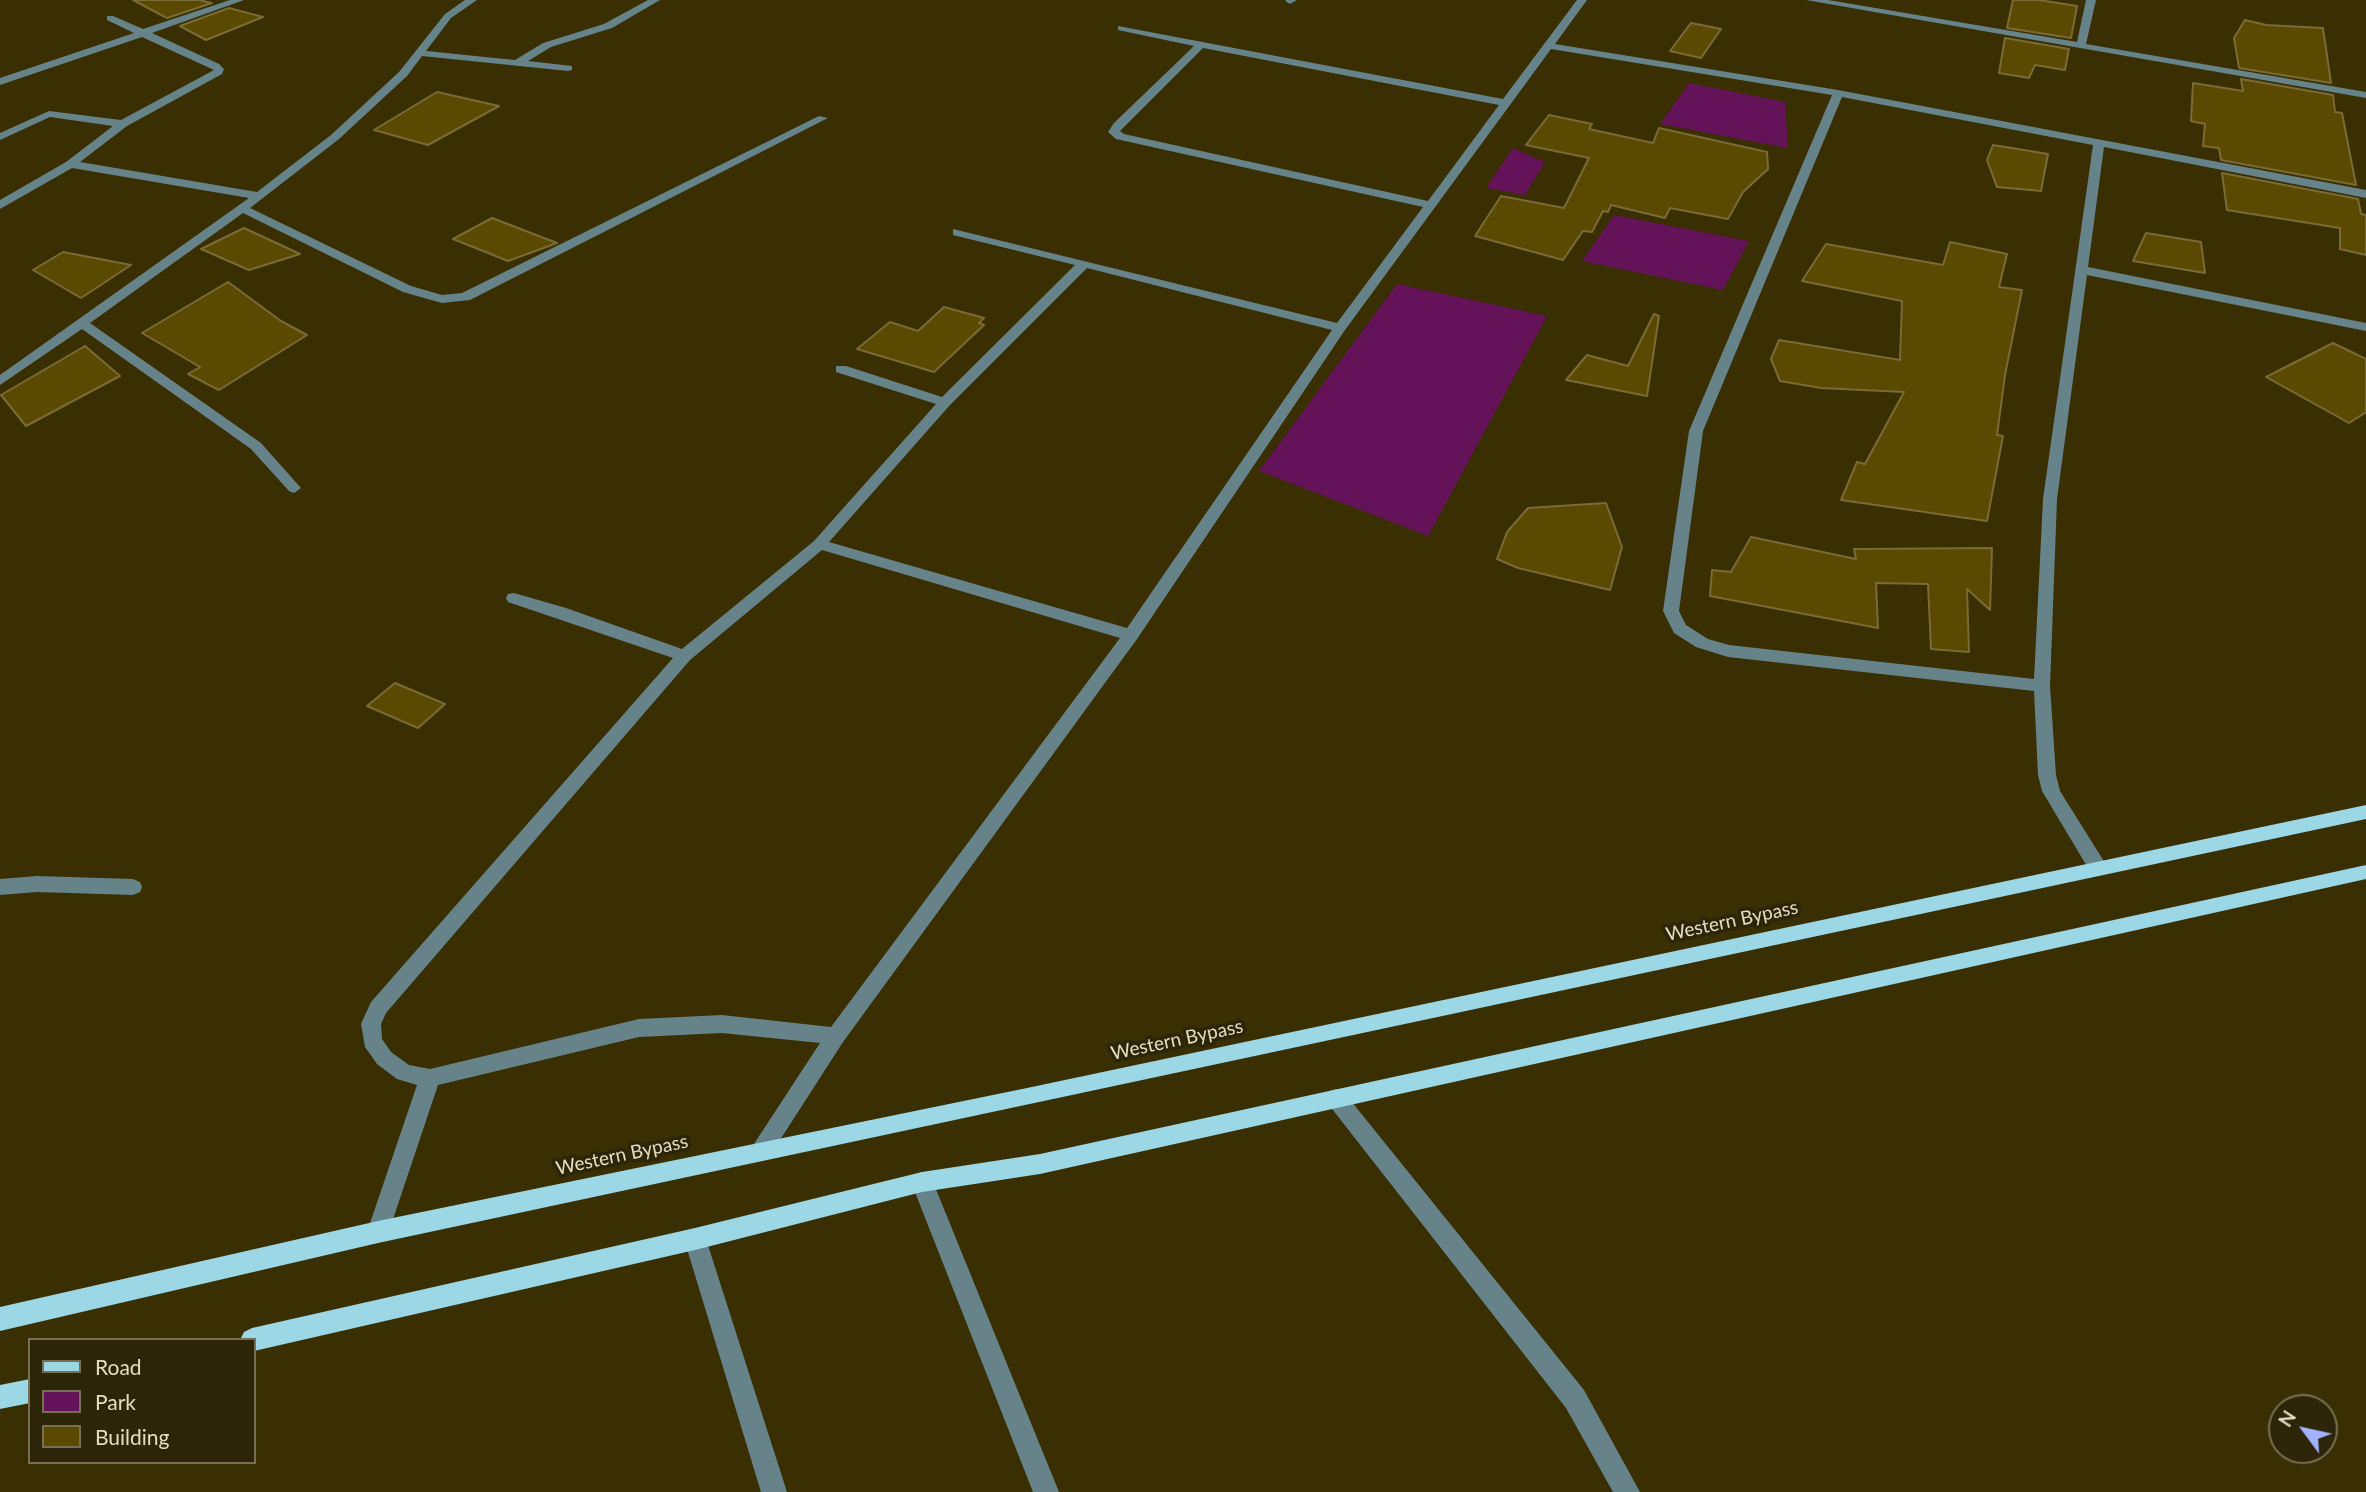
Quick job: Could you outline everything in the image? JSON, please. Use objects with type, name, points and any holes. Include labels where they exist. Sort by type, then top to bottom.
[{"type":"main road","name":"Western Bypass","points":[[0,1319],[377,1232],[761,1150],[1041,1094],[2366,812]]},
{"type":"main road","points":[[256,1339],[695,1239],[922,1182],[1040,1164],[2366,872]]},
{"type":"main road","points":[[0,1397],[28,1391]]},
{"type":"street","points":[[0,82],[239,0]]},
{"type":"street","points":[[0,381],[259,196],[335,136],[403,75],[449,16],[472,0]]},
{"type":"street","points":[[517,63],[547,44],[608,26],[655,0]]},
{"type":"street","points":[[761,1150],[836,1036],[1131,635],[1340,328],[1582,0]]},
{"type":"street","points":[[1811,0],[1850,3],[2366,95]]},
{"type":"street","points":[[2081,46],[2091,0]]},
{"type":"street","points":[[0,205],[70,164],[123,124],[211,77],[219,69],[110,18]]},
{"type":"street","points":[[1122,29],[1506,103]]},
{"type":"street","points":[[418,53],[517,63],[560,59],[581,34]]},
{"type":"street","points":[[1201,45],[1118,125],[1114,132],[1120,137],[1432,205]]},
{"type":"street","points":[[1549,46],[1838,93],[2366,194]]},
{"type":"street","points":[[560,59],[568,68]]},
{"type":"street","points":[[1838,93],[1696,431],[1671,611],[1680,629],[1702,643],[1728,651],[2042,686]]},
{"type":"street","points":[[0,137],[49,114],[123,124]]},
{"type":"street","points":[[240,207],[407,289],[442,299],[465,297],[823,118]]},
{"type":"street","points":[[2098,868],[2058,806],[2051,790],[2047,775],[2042,686],[2050,499],[2099,143]]},
{"type":"street","points":[[70,164],[259,196]]},
{"type":"street","points":[[957,232],[1340,328]]},
{"type":"street","points":[[836,1036],[722,1024],[639,1028],[430,1078],[404,1073],[384,1058],[372,1041],[371,1024],[378,1008],[684,656],[819,544],[945,402],[1084,264]]},
{"type":"street","points":[[2083,270],[2366,327]]},
{"type":"street","points":[[82,323],[256,446],[294,488]]},
{"type":"street","points":[[841,369],[945,402]]},
{"type":"street","points":[[819,544],[1131,635]]},
{"type":"street","points":[[514,598],[684,656]]},
{"type":"street","points":[[0,887],[37,884],[133,887]]},
{"type":"street","points":[[377,1232],[430,1078]]},
{"type":"street","points":[[1336,1098],[1575,1399],[1627,1492]]},
{"type":"street","points":[[922,1182],[1046,1492]]},
{"type":"street","points":[[695,1239],[774,1492]]},
{"type":"green space","points":[[1689,83],[1785,102],[1788,148],[1660,124]]},
{"type":"green space","points":[[1513,148],[1545,162],[1525,195],[1486,188]]},
{"type":"green space","points":[[1614,215],[1749,241],[1723,290],[1582,261]]},
{"type":"green space","points":[[1397,284],[1547,316],[1428,536],[1259,471]]},
{"type":"building","points":[[133,0],[199,0],[212,3],[167,18]]},
{"type":"building","points":[[2013,0],[2039,0],[2077,6],[2071,38],[2007,28]]},
{"type":"building","points":[[229,8],[263,17],[206,40],[180,26]]},
{"type":"building","points":[[2245,20],[2266,25],[2323,28],[2331,83],[2239,68],[2234,38]]},
{"type":"building","points":[[1691,23],[1721,29],[1701,58],[1670,51]]},
{"type":"building","points":[[2005,38],[2069,49],[2065,70],[2035,65],[2029,78],[1999,73]]},
{"type":"building","points":[[2241,79],[2333,95],[2335,112],[2342,113],[2356,185],[2221,160],[2219,148],[2203,146],[2205,124],[2191,121],[2193,83],[2243,91]]},
{"type":"building","points":[[437,92],[499,106],[428,145],[374,130]]},
{"type":"building","points":[[1549,115],[1592,124],[1589,129],[1653,143],[1659,128],[1767,152],[1768,169],[1743,192],[1728,219],[1670,208],[1665,218],[1611,205],[1608,212],[1603,211],[1592,232],[1583,231],[1563,260],[1475,236],[1501,196],[1564,208],[1589,158],[1526,145]]},
{"type":"building","points":[[1993,145],[2048,154],[2041,191],[1997,187],[1987,160]]},
{"type":"building","points":[[2222,173],[2358,199],[2361,214],[2366,215],[2366,255],[2340,249],[2340,228],[2227,210]]},
{"type":"building","points":[[492,218],[557,243],[508,261],[453,239]]},
{"type":"building","points":[[244,228],[300,254],[249,270],[201,249]]},
{"type":"building","points":[[2146,233],[2201,242],[2205,273],[2133,261]]},
{"type":"building","points":[[1950,242],[2007,254],[1999,287],[2022,290],[2005,375],[1997,435],[2003,436],[1987,521],[1841,500],[1857,462],[1865,464],[1904,392],[1821,388],[1780,381],[1771,359],[1779,340],[1900,360],[1902,301],[1802,281],[1826,244],[1943,265]]},
{"type":"building","points":[[63,252],[131,265],[81,298],[33,270]]},
{"type":"building","points":[[228,282],[281,321],[307,335],[219,390],[188,374],[200,367],[142,333]]},
{"type":"building","points":[[944,307],[984,318],[979,323],[984,325],[934,372],[857,349],[890,322],[918,331]]},
{"type":"building","points":[[1654,314],[1659,316],[1647,396],[1566,380],[1587,355],[1628,366]]},
{"type":"building","points":[[2333,343],[2366,359],[2366,412],[2349,423],[2266,377]]},
{"type":"building","points":[[85,346],[120,376],[26,426],[1,395]]},
{"type":"building","points":[[1606,503],[1622,547],[1610,590],[1518,568],[1497,559],[1507,532],[1528,508]]},
{"type":"building","points":[[1751,537],[1856,559],[1854,549],[1992,548],[1990,610],[1967,589],[1969,652],[1931,649],[1928,584],[1876,583],[1878,628],[1710,596],[1712,570],[1731,572]]},
{"type":"building","points":[[395,683],[445,704],[418,728],[367,706]]}]
